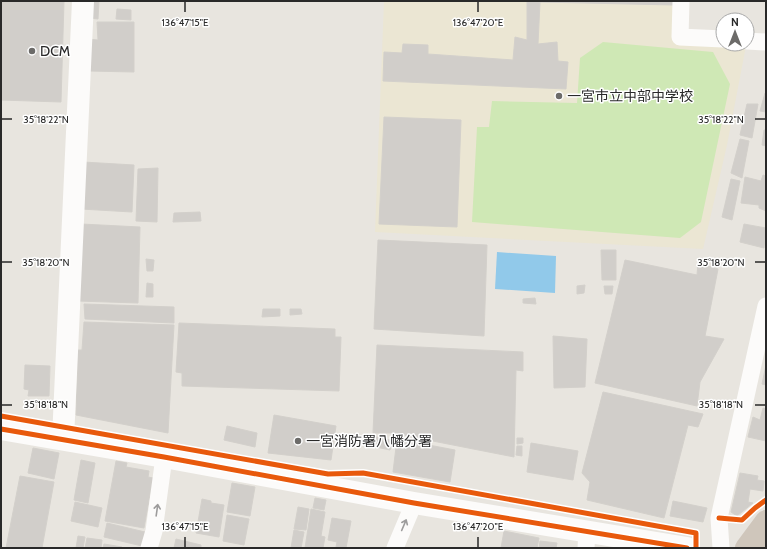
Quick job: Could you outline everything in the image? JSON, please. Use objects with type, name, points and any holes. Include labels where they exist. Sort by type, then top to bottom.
[{"type":"highway","points":[[746,548],[766,521]]},
{"type":"street","points":[[63,439],[84,1]]},
{"type":"street","points":[[681,1],[680,37],[715,39]]},
{"type":"street","points":[[755,41],[766,42]]},
{"type":"street","points":[[721,548],[719,518],[765,313]]},
{"type":"street","points":[[1,429],[414,503],[587,540],[687,548]]},
{"type":"street","points":[[148,548],[154,531],[164,457]]},
{"type":"street","points":[[395,548],[414,503]]},
{"type":"shaded area","name":"一宮市立中部中学校","points":[[384,1],[675,1],[674,42],[715,44],[715,52],[745,52],[727,145],[703,249],[375,232]]},
{"type":"green space","points":[[603,42],[713,52],[730,84],[701,222],[680,238],[472,222],[477,127],[489,127],[492,101],[577,103],[580,58]]},
{"type":"water","points":[[497,252],[556,256],[555,293],[495,289]]},
{"type":"building","name":"DCM","points":[[1,1],[64,1],[61,102],[1,100]]},
{"type":"building","points":[[90,1],[99,1],[98,19],[89,18]]},
{"type":"building","points":[[527,1],[674,1],[674,5],[540,2],[538,44],[557,42],[558,61],[568,62],[566,89],[383,81],[384,52],[402,53],[403,44],[428,45],[428,54],[513,60],[515,37],[527,40]]},
{"type":"building","points":[[117,9],[131,10],[131,20],[116,19]]},
{"type":"building","points":[[97,22],[134,22],[134,72],[89,71],[87,39],[98,40]]},
{"type":"building","points":[[765,93],[766,94],[766,112],[760,111]]},
{"type":"building","points":[[747,104],[758,104],[752,138],[740,135]]},
{"type":"building","points":[[384,117],[461,120],[457,227],[379,224]]},
{"type":"building","points":[[764,130],[766,130],[766,146],[762,145]]},
{"type":"building","points":[[740,139],[749,141],[742,178],[731,173]]},
{"type":"building","points":[[83,162],[134,165],[132,212],[81,209]]},
{"type":"building","points":[[158,168],[157,222],[136,221],[138,169]]},
{"type":"building","points":[[763,175],[766,176],[766,211],[759,208],[759,205],[741,203],[745,177],[761,181]]},
{"type":"building","points":[[731,179],[740,181],[732,220],[722,217]]},
{"type":"building","points":[[200,212],[201,221],[173,222],[174,213]]},
{"type":"building","points":[[81,224],[140,227],[138,303],[78,301]]},
{"type":"building","points":[[744,224],[766,228],[764,248],[740,242]]},
{"type":"building","points":[[378,240],[487,245],[484,336],[374,329]]},
{"type":"building","points":[[601,250],[616,250],[616,280],[602,280]]},
{"type":"building","points":[[146,259],[154,260],[153,271],[147,271]]},
{"type":"building","points":[[625,260],[697,275],[698,263],[718,269],[705,336],[724,339],[700,382],[697,406],[595,383]]},
{"type":"building","points":[[147,283],[153,284],[153,297],[146,297]]},
{"type":"building","points":[[585,285],[584,293],[577,294],[577,286]]},
{"type":"building","points":[[604,286],[613,286],[612,294],[605,294]]},
{"type":"building","points":[[535,298],[536,304],[523,303],[523,299]]},
{"type":"building","points":[[84,304],[174,307],[174,323],[85,319]]},
{"type":"building","points":[[263,309],[280,309],[280,316],[262,317]]},
{"type":"building","points":[[290,309],[301,309],[302,314],[290,315]]},
{"type":"building","points":[[84,322],[174,325],[168,433],[76,415],[78,350],[82,350]]},
{"type":"building","points":[[179,323],[335,329],[335,337],[341,337],[339,391],[182,386],[182,373],[176,372]]},
{"type":"building","points":[[553,336],[587,339],[585,387],[554,388]]},
{"type":"building","points":[[377,345],[523,352],[523,371],[516,370],[514,457],[392,433],[373,433]]},
{"type":"building","points":[[25,365],[50,366],[49,396],[28,396],[29,390],[24,389]]},
{"type":"building","points":[[766,365],[766,385],[762,384]]},
{"type":"building","points":[[603,392],[703,414],[698,427],[688,425],[664,518],[587,500],[590,482],[582,473]]},
{"type":"building","points":[[763,408],[766,409],[766,441],[748,437],[753,417],[760,420]]},
{"type":"building","points":[[274,415],[336,426],[331,460],[268,453]]},
{"type":"building","points":[[227,426],[257,433],[255,447],[224,440]]},
{"type":"building","points":[[373,436],[394,441],[390,450],[371,446]]},
{"type":"building","points":[[517,438],[523,438],[523,443],[517,444]]},
{"type":"building","points":[[397,439],[455,450],[450,482],[393,472]]},
{"type":"building","points":[[531,443],[578,451],[573,480],[527,472]]},
{"type":"building","points":[[517,446],[522,446],[522,456],[516,455]]},
{"type":"building","points":[[33,448],[59,453],[54,479],[28,473]]},
{"type":"building","points":[[81,460],[95,463],[88,503],[74,500]]},
{"type":"building","points":[[116,461],[127,463],[126,467],[149,471],[148,477],[153,478],[144,528],[105,521]]},
{"type":"building","points":[[740,473],[758,476],[757,480],[764,481],[763,491],[750,489],[748,502],[753,503],[737,516],[731,512]]},
{"type":"building","points":[[20,476],[54,482],[42,548],[6,548]]},
{"type":"building","points":[[232,483],[255,487],[250,516],[227,512]]},
{"type":"building","points":[[315,498],[326,500],[324,510],[313,508]]},
{"type":"building","points":[[202,499],[211,501],[211,503],[224,505],[219,537],[196,533]]},
{"type":"building","points":[[673,501],[707,508],[703,522],[670,516]]},
{"type":"building","points":[[75,502],[102,508],[98,527],[71,521]]},
{"type":"building","points":[[298,507],[309,509],[306,530],[294,529]]},
{"type":"building","points":[[311,509],[325,512],[321,536],[325,537],[323,548],[305,548]]},
{"type":"building","points":[[227,515],[249,519],[244,545],[223,541]]},
{"type":"building","points":[[332,518],[351,521],[346,548],[336,547],[337,542],[328,540]]},
{"type":"building","points":[[107,523],[145,532],[142,546],[104,537]]},
{"type":"building","points":[[294,530],[304,532],[301,548],[291,548]]},
{"type":"building","points":[[504,531],[539,538],[537,548],[501,548]]},
{"type":"building","points":[[78,536],[85,537],[83,548],[76,548]]},
{"type":"building","points":[[87,538],[102,540],[101,548],[85,548]]},
{"type":"building","points":[[176,539],[201,545],[201,548],[174,548]]},
{"type":"building","points":[[540,541],[557,543],[556,548],[539,548]]},
{"type":"building","points":[[104,544],[122,547],[122,548],[103,548]]},
{"type":"cycle path","points":[[1,416],[328,474],[363,473],[696,533],[696,548]]},
{"type":"cycle path","points":[[1,429],[414,503],[687,548]]},
{"type":"cycle path","points":[[719,518],[742,520],[766,500]]},
{"type":"place","name":"DCM","points":[[32,51]]},
{"type":"place","name":"一宮市立中部中学校","points":[[559,96]]},
{"type":"place","name":"一宮消防署八幡分署","points":[[298,441]]}]
